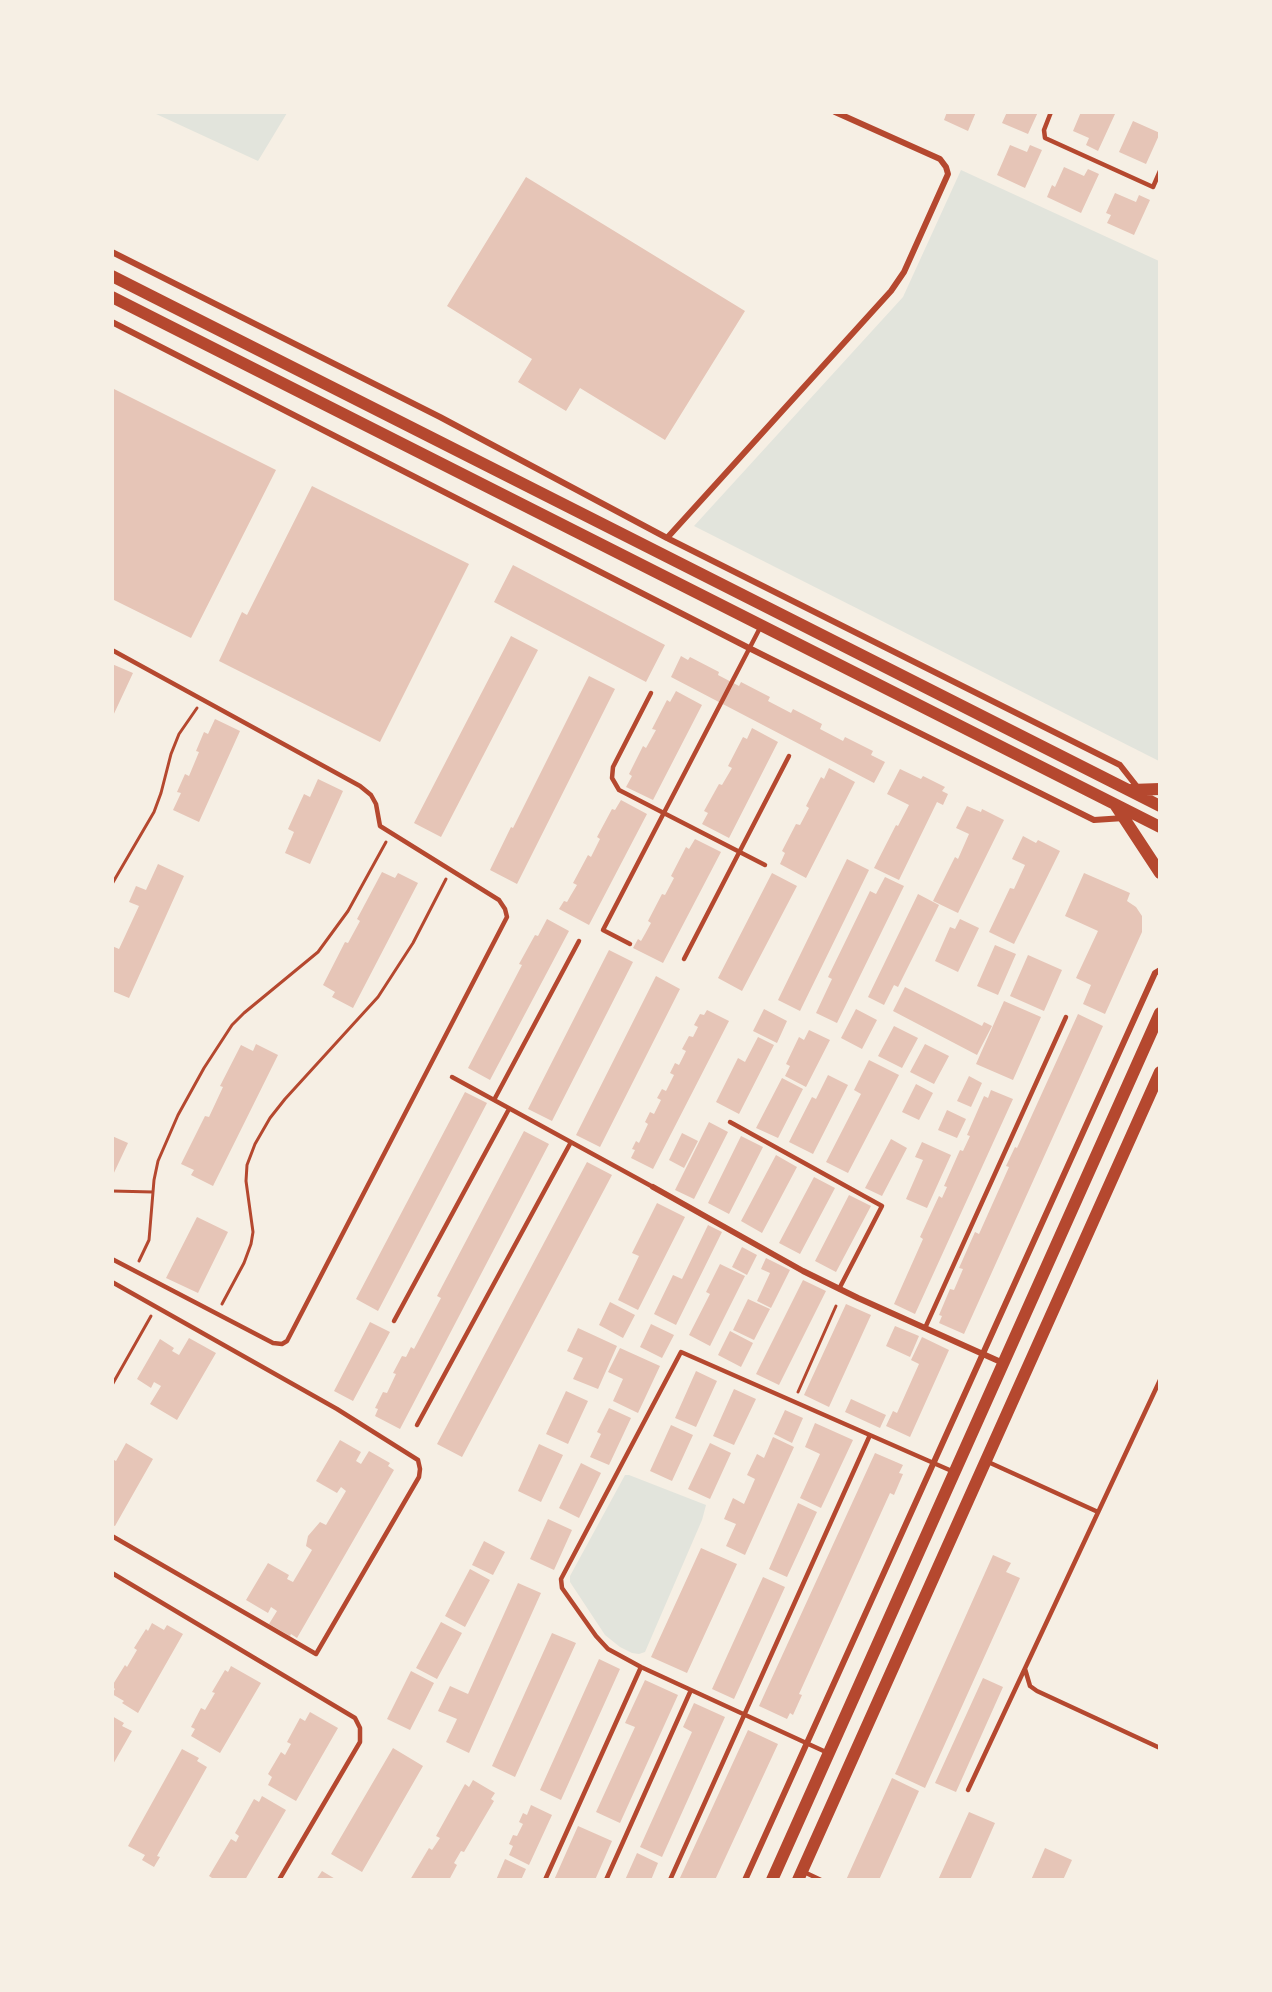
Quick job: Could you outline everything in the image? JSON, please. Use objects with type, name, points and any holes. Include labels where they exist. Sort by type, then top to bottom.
[{"type":"main road","points":[[112,276],[1126,789],[1149,799],[1160,789]]},
{"type":"main road","points":[[112,297],[1160,827]]},
{"type":"main road","points":[[1116,805],[1160,873]]},
{"type":"main road","points":[[772,1880],[1160,1013]]},
{"type":"main road","points":[[800,1875],[1160,1072]]},
{"type":"street","points":[[667,538],[891,291],[904,272],[948,174],[940,159],[835,112]]},
{"type":"street","points":[[112,252],[440,417],[667,538],[1120,765],[1149,799]]},
{"type":"street","points":[[112,322],[749,648],[1094,820],[1139,817]]},
{"type":"street","points":[[744,1880],[1155,973],[1160,970]]},
{"type":"street","points":[[653,1187],[838,1289],[1003,1363]]},
{"type":"lane","points":[[1051,112],[1044,130],[1046,138],[1153,187],[1160,171]]},
{"type":"lane","points":[[630,944],[603,930],[761,626]]},
{"type":"lane","points":[[112,650],[360,786],[371,795],[376,804],[380,826],[499,900],[507,917],[287,1341],[282,1344],[273,1343],[112,1259]]},
{"type":"lane","points":[[651,693],[613,767],[612,778],[619,790],[765,866]]},
{"type":"lane","points":[[684,959],[789,756]]},
{"type":"lane","points":[[494,1100],[579,941]]},
{"type":"lane","points":[[925,1328],[1066,1017]]},
{"type":"lane","points":[[452,1077],[653,1187]]},
{"type":"lane","points":[[394,1322],[509,1108]]},
{"type":"lane","points":[[730,1122],[882,1206],[838,1289]]},
{"type":"lane","points":[[417,1425],[571,1142]]},
{"type":"lane","points":[[112,1282],[337,1409],[418,1460],[420,1469],[419,1477],[316,1654],[112,1536]]},
{"type":"lane","points":[[828,1753],[641,1667],[608,1649],[562,1588],[561,1579],[681,1352],[954,1472]]},
{"type":"lane","points":[[968,1790],[1160,1380]]},
{"type":"lane","points":[[670,1880],[870,1435]]},
{"type":"lane","points":[[985,1461],[1098,1512]]},
{"type":"lane","points":[[112,1573],[355,1718],[360,1728],[360,1742],[279,1880]]},
{"type":"lane","points":[[545,1880],[641,1667]]},
{"type":"lane","points":[[1024,1669],[1030,1686],[1037,1691],[1158,1747],[1160,1739]]},
{"type":"lane","points":[[606,1880],[692,1690]]},
{"type":"lane","points":[[800,1875],[821,1880]]},
{"type":"path","points":[[112,884],[154,812],[179,734],[190,716],[204,700]]},
{"type":"path","points":[[134,1270],[149,1240],[158,1161],[204,1068],[244,1012],[318,952],[348,911],[391,833]]},
{"type":"path","points":[[217,1314],[244,1263],[251,1244],[253,1232],[246,1181],[247,1165],[255,1144],[270,1118],[285,1099],[378,997],[413,944],[450,869]]},
{"type":"path","points":[[112,1191],[153,1192]]},
{"type":"path","points":[[794,1401],[836,1306]]},
{"type":"path","points":[[112,1385],[157,1307]]},
{"type":"shaded area","points":[[154,113],[287,113],[258,161]]},
{"type":"shaded area","points":[[961,170],[1159,261],[1159,761],[694,526],[903,297]]},
{"type":"shaded area","points":[[625,1475],[706,1505],[702,1520],[645,1652],[639,1654],[620,1647],[605,1635],[570,1582],[570,1576]]},
{"type":"building","points":[[947,112],[976,112],[968,131],[944,120]]},
{"type":"building","points":[[1007,112],[1038,112],[1028,134],[1002,123]]},
{"type":"building","points":[[1081,112],[1115,114],[1098,151],[1086,145],[1089,138],[1073,131]]},
{"type":"building","points":[[1133,121],[1160,133],[1146,164],[1119,152]]},
{"type":"building","points":[[1010,145],[1027,152],[1030,145],[1042,150],[1025,188],[997,175]]},
{"type":"building","points":[[1064,167],[1084,176],[1088,169],[1099,174],[1081,213],[1047,197],[1052,185],[1055,187]]},
{"type":"building","points":[[526,177],[745,311],[665,440],[580,388],[566,411],[518,382],[532,359],[447,306]]},
{"type":"building","points":[[1115,193],[1136,202],[1139,195],[1150,200],[1134,235],[1107,223],[1111,215],[1106,213]]},
{"type":"building","points":[[112,388],[276,470],[191,638],[112,599]]},
{"type":"building","points":[[312,486],[469,564],[380,742],[219,661],[242,612],[247,615]]},
{"type":"building","points":[[513,565],[665,645],[646,682],[494,602]]},
{"type":"building","points":[[511,636],[538,650],[441,837],[414,823]]},
{"type":"building","points":[[681,656],[688,660],[690,657],[719,672],[718,675],[739,686],[741,682],[770,697],[768,701],[791,713],[793,709],[822,724],[820,729],[843,741],[845,737],[873,751],[871,755],[885,762],[874,783],[671,677]]},
{"type":"building","points":[[112,664],[133,673],[112,718]]},
{"type":"building","points":[[589,676],[615,689],[517,884],[490,870]]},
{"type":"building","points":[[676,691],[702,705],[653,800],[626,787],[632,776],[629,774],[643,746],[646,748],[656,730],[652,729],[667,700],[670,702]]},
{"type":"building","points":[[215,719],[240,731],[199,822],[173,810],[181,793],[177,792],[185,774],[189,776],[204,732],[208,734]]},
{"type":"building","points":[[752,728],[778,742],[729,838],[702,824],[708,813],[704,811],[719,784],[722,785],[732,768],[728,766],[743,737],[747,739]]},
{"type":"building","points":[[829,768],[855,782],[806,878],[780,864],[785,853],[782,851],[796,824],[800,825],[809,808],[806,806],[821,777],[824,779]]},
{"type":"building","points":[[900,769],[921,779],[923,776],[945,787],[942,791],[948,794],[943,805],[937,802],[899,880],[874,868],[909,805],[887,794]]},
{"type":"building","points":[[318,779],[343,791],[310,864],[285,853],[294,832],[288,829],[304,794],[310,797]]},
{"type":"building","points":[[621,800],[647,814],[589,925],[559,909],[564,901],[567,902],[577,885],[573,883],[588,855],[591,857],[600,839],[597,837],[612,809],[615,810]]},
{"type":"building","points":[[967,806],[981,812],[982,809],[1004,820],[958,913],[933,901],[955,857],[958,859],[969,834],[956,828]]},
{"type":"building","points":[[1023,836],[1036,843],[1038,840],[1060,851],[1014,944],[989,932],[1010,888],[1014,889],[1025,865],[1012,859]]},
{"type":"building","points":[[695,839],[721,852],[663,963],[633,948],[638,939],[641,941],[651,923],[648,921],[662,894],[665,895],[674,878],[671,876],[686,847],[689,849]]},
{"type":"building","points":[[847,859],[869,870],[800,1011],[778,1000]]},
{"type":"building","points":[[158,864],[184,876],[129,998],[112,991],[112,946],[119,949],[139,906],[129,902],[136,886],[146,890]]},
{"type":"building","points":[[382,872],[395,878],[398,873],[418,883],[353,1008],[332,997],[335,992],[323,985],[345,942],[348,943],[360,921],[357,919]]},
{"type":"building","points":[[772,873],[797,886],[742,991],[718,978]]},
{"type":"building","points":[[1084,873],[1130,893],[1127,901],[1136,907],[1142,916],[1142,932],[1105,1014],[1083,1004],[1091,985],[1076,978],[1098,931],[1065,916]]},
{"type":"building","points":[[885,877],[904,886],[837,1023],[816,1013],[832,979],[828,977],[870,891],[876,894]]},
{"type":"building","points":[[918,894],[939,905],[898,987],[894,985],[884,1005],[868,997]]},
{"type":"building","points":[[547,919],[569,931],[490,1080],[468,1068],[522,965],[519,964]]},
{"type":"building","points":[[960,919],[979,928],[958,972],[935,961],[950,927],[955,929]]},
{"type":"building","points":[[995,945],[1016,954],[998,995],[977,986]]},
{"type":"building","points":[[609,950],[633,962],[552,1121],[528,1109]]},
{"type":"building","points":[[1028,955],[1062,970],[1044,1011],[1010,996]]},
{"type":"building","points":[[656,976],[680,989],[600,1147],[576,1135]]},
{"type":"building","points":[[905,987],[982,1026],[984,1022],[992,1026],[977,1055],[893,1011]]},
{"type":"building","points":[[1004,1001],[1041,1017],[1013,1080],[976,1064]]},
{"type":"building","points":[[764,1009],[787,1021],[777,1043],[753,1031]]},
{"type":"building","points":[[856,1009],[877,1020],[862,1049],[841,1038]]},
{"type":"building","points":[[707,1010],[729,1021],[653,1169],[631,1158],[635,1150],[632,1149],[636,1141],[639,1143],[648,1124],[645,1122],[650,1112],[654,1114],[661,1100],[657,1098],[662,1089],[666,1091],[674,1075],[670,1073],[675,1063],[679,1065],[686,1051],[682,1049],[689,1036],[693,1037],[698,1027],[694,1025],[700,1014],[704,1015]]},
{"type":"building","points":[[1078,1014],[1103,1026],[964,1334],[939,1323],[942,1316],[939,1315],[950,1289],[954,1290],[963,1269],[959,1268],[975,1232],[979,1234],[1009,1167],[1006,1166],[1015,1147],[1017,1148]]},
{"type":"building","points":[[894,1026],[918,1038],[902,1068],[878,1056]]},
{"type":"building","points":[[809,1030],[830,1040],[806,1087],[785,1076],[790,1066],[786,1064],[799,1037],[804,1040]]},
{"type":"building","points":[[758,1037],[774,1045],[739,1114],[716,1102],[738,1058],[745,1062]]},
{"type":"building","points":[[256,1044],[278,1055],[213,1186],[191,1175],[194,1170],[181,1164],[205,1116],[209,1117],[223,1087],[220,1086],[241,1045],[253,1051]]},
{"type":"building","points":[[925,1044],[949,1056],[934,1084],[910,1072]]},
{"type":"building","points":[[869,1060],[899,1075],[848,1173],[826,1162],[861,1094],[854,1090]]},
{"type":"building","points":[[828,1075],[848,1085],[813,1154],[789,1142],[812,1097],[816,1099]]},
{"type":"building","points":[[969,1076],[982,1083],[971,1107],[957,1101]]},
{"type":"building","points":[[782,1078],[803,1089],[778,1138],[756,1128]]},
{"type":"building","points":[[916,1084],[933,1093],[919,1120],[902,1112]]},
{"type":"building","points":[[991,1090],[1013,1099],[915,1314],[894,1304],[923,1239],[920,1237],[939,1196],[942,1198],[947,1187],[944,1186],[960,1150],[963,1151],[970,1136],[967,1135],[984,1096],[988,1098]]},
{"type":"building","points":[[465,1092],[487,1103],[378,1311],[356,1299]]},
{"type":"building","points":[[947,1110],[966,1119],[957,1138],[938,1130]]},
{"type":"building","points":[[709,1122],[728,1132],[694,1199],[675,1190]]},
{"type":"building","points":[[524,1131],[549,1144],[400,1429],[375,1416],[378,1409],[375,1408],[383,1392],[387,1393],[396,1374],[393,1373],[402,1356],[406,1357],[411,1347],[414,1349],[441,1298],[437,1296]]},
{"type":"building","points":[[682,1133],[698,1141],[684,1168],[669,1160]]},
{"type":"building","points":[[112,1136],[128,1143],[112,1177]]},
{"type":"building","points":[[741,1136],[763,1147],[729,1214],[708,1203]]},
{"type":"building","points":[[891,1139],[907,1148],[882,1196],[865,1188]]},
{"type":"building","points":[[922,1142],[951,1155],[927,1208],[906,1199],[923,1160],[915,1157]]},
{"type":"building","points":[[776,1155],[797,1167],[762,1233],[741,1221]]},
{"type":"building","points":[[587,1162],[612,1175],[462,1457],[437,1444]]},
{"type":"building","points":[[814,1177],[835,1188],[800,1254],[779,1243]]},
{"type":"building","points":[[849,1195],[871,1206],[836,1272],[815,1261]]},
{"type":"building","points":[[657,1203],[685,1217],[638,1310],[618,1300],[639,1256],[632,1253]]},
{"type":"building","points":[[197,1217],[228,1232],[198,1293],[166,1278]]},
{"type":"building","points":[[708,1225],[722,1232],[676,1325],[654,1314],[673,1275],[682,1279]]},
{"type":"building","points":[[742,1247],[757,1255],[747,1275],[732,1267]]},
{"type":"building","points":[[766,1258],[790,1270],[771,1308],[757,1301],[770,1273],[761,1269]]},
{"type":"building","points":[[720,1264],[745,1276],[710,1346],[689,1335],[710,1294],[706,1292]]},
{"type":"building","points":[[803,1280],[826,1291],[779,1385],[756,1374]]},
{"type":"building","points":[[748,1299],[770,1309],[754,1340],[733,1330]]},
{"type":"building","points":[[610,1302],[635,1315],[623,1338],[599,1325]]},
{"type":"building","points":[[846,1304],[871,1315],[829,1407],[804,1395]]},
{"type":"building","points":[[370,1322],[390,1332],[353,1401],[334,1391]]},
{"type":"building","points":[[651,1324],[674,1335],[662,1358],[640,1347]]},
{"type":"building","points":[[895,1326],[919,1336],[910,1357],[886,1346]]},
{"type":"building","points":[[578,1328],[617,1346],[598,1389],[573,1379],[583,1358],[567,1351]]},
{"type":"building","points":[[730,1331],[753,1343],[741,1367],[718,1355]]},
{"type":"building","points":[[922,1337],[949,1350],[910,1437],[886,1426],[893,1411],[897,1413],[919,1364],[911,1360]]},
{"type":"building","points":[[189,1338],[216,1353],[177,1420],[150,1404],[161,1386],[154,1382],[151,1388],[137,1379],[160,1339],[174,1348],[172,1351],[179,1355]]},
{"type":"building","points":[[620,1348],[660,1366],[638,1413],[613,1401],[623,1379],[608,1372]]},
{"type":"building","points":[[696,1371],[717,1381],[696,1427],[675,1418]]},
{"type":"building","points":[[734,1389],[756,1399],[734,1445],[713,1436]]},
{"type":"building","points":[[566,1391],[588,1401],[568,1444],[546,1434]]},
{"type":"building","points":[[851,1399],[886,1415],[880,1428],[845,1412]]},
{"type":"building","points":[[609,1408],[631,1418],[609,1465],[590,1457],[601,1434],[597,1432]]},
{"type":"building","points":[[785,1410],[803,1418],[792,1443],[774,1434]]},
{"type":"building","points":[[815,1423],[853,1440],[821,1508],[800,1498],[820,1454],[805,1447]]},
{"type":"building","points":[[671,1425],[693,1435],[672,1481],[650,1471]]},
{"type":"building","points":[[773,1437],[794,1447],[745,1555],[726,1546],[736,1524],[724,1519],[733,1498],[744,1504],[755,1479],[747,1475],[757,1454],[764,1458]]},
{"type":"building","points":[[340,1440],[361,1452],[356,1461],[361,1464],[369,1451],[390,1463],[388,1466],[394,1470],[297,1638],[269,1624],[277,1611],[271,1607],[268,1613],[246,1600],[268,1563],[289,1575],[287,1579],[293,1582],[312,1550],[306,1546],[308,1536],[320,1522],[326,1525],[346,1491],[341,1487],[337,1493],[316,1481]]},
{"type":"building","points":[[126,1443],[153,1459],[115,1526],[112,1525],[112,1459],[116,1461]]},
{"type":"building","points":[[710,1443],[731,1453],[710,1499],[688,1489]]},
{"type":"building","points":[[539,1444],[563,1455],[541,1502],[518,1491]]},
{"type":"building","points":[[875,1453],[903,1465],[899,1473],[903,1474],[894,1495],[890,1493],[799,1694],[802,1695],[793,1715],[790,1713],[787,1719],[759,1706]]},
{"type":"building","points":[[581,1463],[601,1473],[579,1518],[559,1508]]},
{"type":"building","points":[[798,1503],[817,1512],[787,1577],[769,1569]]},
{"type":"building","points":[[548,1519],[572,1530],[554,1570],[530,1559]]},
{"type":"building","points":[[484,1541],[505,1552],[493,1575],[472,1565]]},
{"type":"building","points":[[701,1548],[737,1564],[687,1673],[651,1657]]},
{"type":"building","points":[[993,1555],[1011,1563],[1006,1572],[1020,1578],[925,1788],[895,1774]]},
{"type":"building","points":[[470,1569],[490,1580],[465,1627],[445,1616]]},
{"type":"building","points":[[763,1577],[785,1587],[734,1699],[712,1689]]},
{"type":"building","points":[[518,1583],[541,1593],[469,1753],[446,1742],[457,1719],[438,1711],[450,1686],[468,1694]]},
{"type":"building","points":[[441,1622],[462,1633],[437,1679],[416,1668]]},
{"type":"building","points":[[152,1623],[164,1630],[167,1625],[183,1634],[138,1713],[112,1694],[115,1689],[112,1686],[125,1665],[127,1667],[137,1650],[134,1648]]},
{"type":"building","points":[[552,1633],[576,1643],[515,1777],[492,1766]]},
{"type":"building","points":[[599,1659],[620,1669],[561,1800],[540,1790]]},
{"type":"building","points":[[231,1666],[261,1683],[220,1753],[191,1736],[195,1729],[191,1727],[201,1708],[205,1710],[225,1670],[228,1672]]},
{"type":"building","points":[[411,1671],[434,1683],[410,1730],[387,1719]]},
{"type":"building","points":[[983,1678],[1003,1687],[956,1792],[935,1783]]},
{"type":"building","points":[[645,1680],[678,1695],[620,1823],[596,1812],[635,1727],[625,1723]]},
{"type":"building","points":[[694,1703],[725,1717],[662,1857],[640,1847],[692,1732],[683,1727]]},
{"type":"building","points":[[310,1712],[338,1728],[296,1801],[268,1785],[272,1777],[268,1774],[281,1752],[285,1755],[291,1744],[287,1742],[300,1718],[305,1721]]},
{"type":"building","points":[[112,1716],[124,1723],[122,1726],[132,1731],[112,1766]]},
{"type":"building","points":[[748,1730],[778,1744],[715,1880],[679,1880]]},
{"type":"building","points":[[393,1748],[423,1766],[362,1872],[331,1854]]},
{"type":"building","points":[[182,1749],[199,1758],[197,1761],[207,1767],[157,1856],[160,1857],[154,1867],[142,1860],[145,1855],[128,1846]]},
{"type":"building","points":[[892,1778],[919,1791],[879,1880],[846,1880]]},
{"type":"building","points":[[473,1780],[495,1793],[491,1799],[494,1801],[464,1852],[461,1851],[454,1863],[457,1865],[449,1880],[410,1880],[429,1848],[432,1850],[440,1838],[436,1836],[465,1784],[469,1787]]},
{"type":"building","points":[[262,1796],[286,1810],[245,1880],[215,1880],[209,1876],[231,1839],[236,1842],[239,1836],[235,1833],[254,1799],[259,1802]]},
{"type":"building","points":[[531,1805],[552,1815],[529,1865],[509,1855],[513,1846],[509,1844],[513,1835],[517,1836],[523,1824],[519,1822],[523,1813],[527,1815]]},
{"type":"building","points":[[969,1812],[995,1823],[970,1880],[938,1880]]},
{"type":"building","points":[[578,1826],[612,1841],[595,1880],[554,1880]]},
{"type":"building","points":[[1045,1848],[1072,1860],[1063,1880],[1031,1880]]},
{"type":"building","points":[[637,1853],[658,1863],[651,1880],[625,1880]]},
{"type":"building","points":[[505,1859],[526,1869],[521,1880],[496,1880]]},
{"type":"building","points":[[322,1871],[337,1880],[316,1880]]}]
